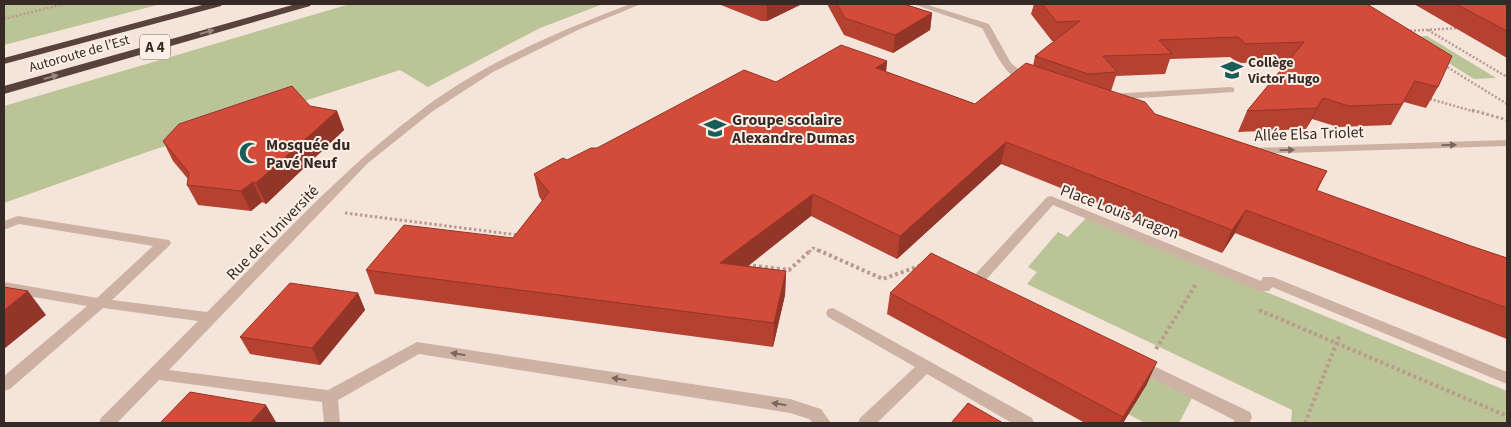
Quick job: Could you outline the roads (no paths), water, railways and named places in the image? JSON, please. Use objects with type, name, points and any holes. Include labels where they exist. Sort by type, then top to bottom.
[{"type":"highway","name":"Autoroute de l’Est","points":[[4,61],[218,4]]},
{"type":"highway","name":"Autoroute de l’Est","points":[[4,90],[306,4]]},
{"type":"street","name":"Rue de l'Université","points":[[107,423],[364,161],[429,109],[490,70],[576,27],[638,4]]},
{"type":"street","points":[[917,4],[986,26],[1017,77],[1034,84]]},
{"type":"street","points":[[1096,98],[1230,90]]},
{"type":"street","name":"Allée Elsa Triolet","points":[[1237,152],[1507,143]]},
{"type":"street","name":"Place Louis Aragon","points":[[992,292],[974,284],[1051,200],[1264,288],[1268,280],[1507,378]]},
{"type":"street","points":[[4,226],[18,220],[164,244],[100,303],[4,385]]},
{"type":"street","points":[[4,287],[100,303],[211,318]]},
{"type":"street","points":[[833,313],[1026,423]]},
{"type":"street","points":[[157,374],[330,397],[418,348],[790,406],[815,414],[823,423]]},
{"type":"street","points":[[1126,359],[1244,417],[1241,423]]},
{"type":"street","points":[[866,423],[926,366]]},
{"type":"street","points":[[330,397],[332,423]]},
{"type":"place","name":"Collège Victor Hugo","points":[[1232,70]]},
{"type":"place","name":"Groupe scolaire Alexandre Dumas","points":[[715,128]]},
{"type":"place","name":"Mosquée du Pavé Neuf","points":[[250,153]]}]
